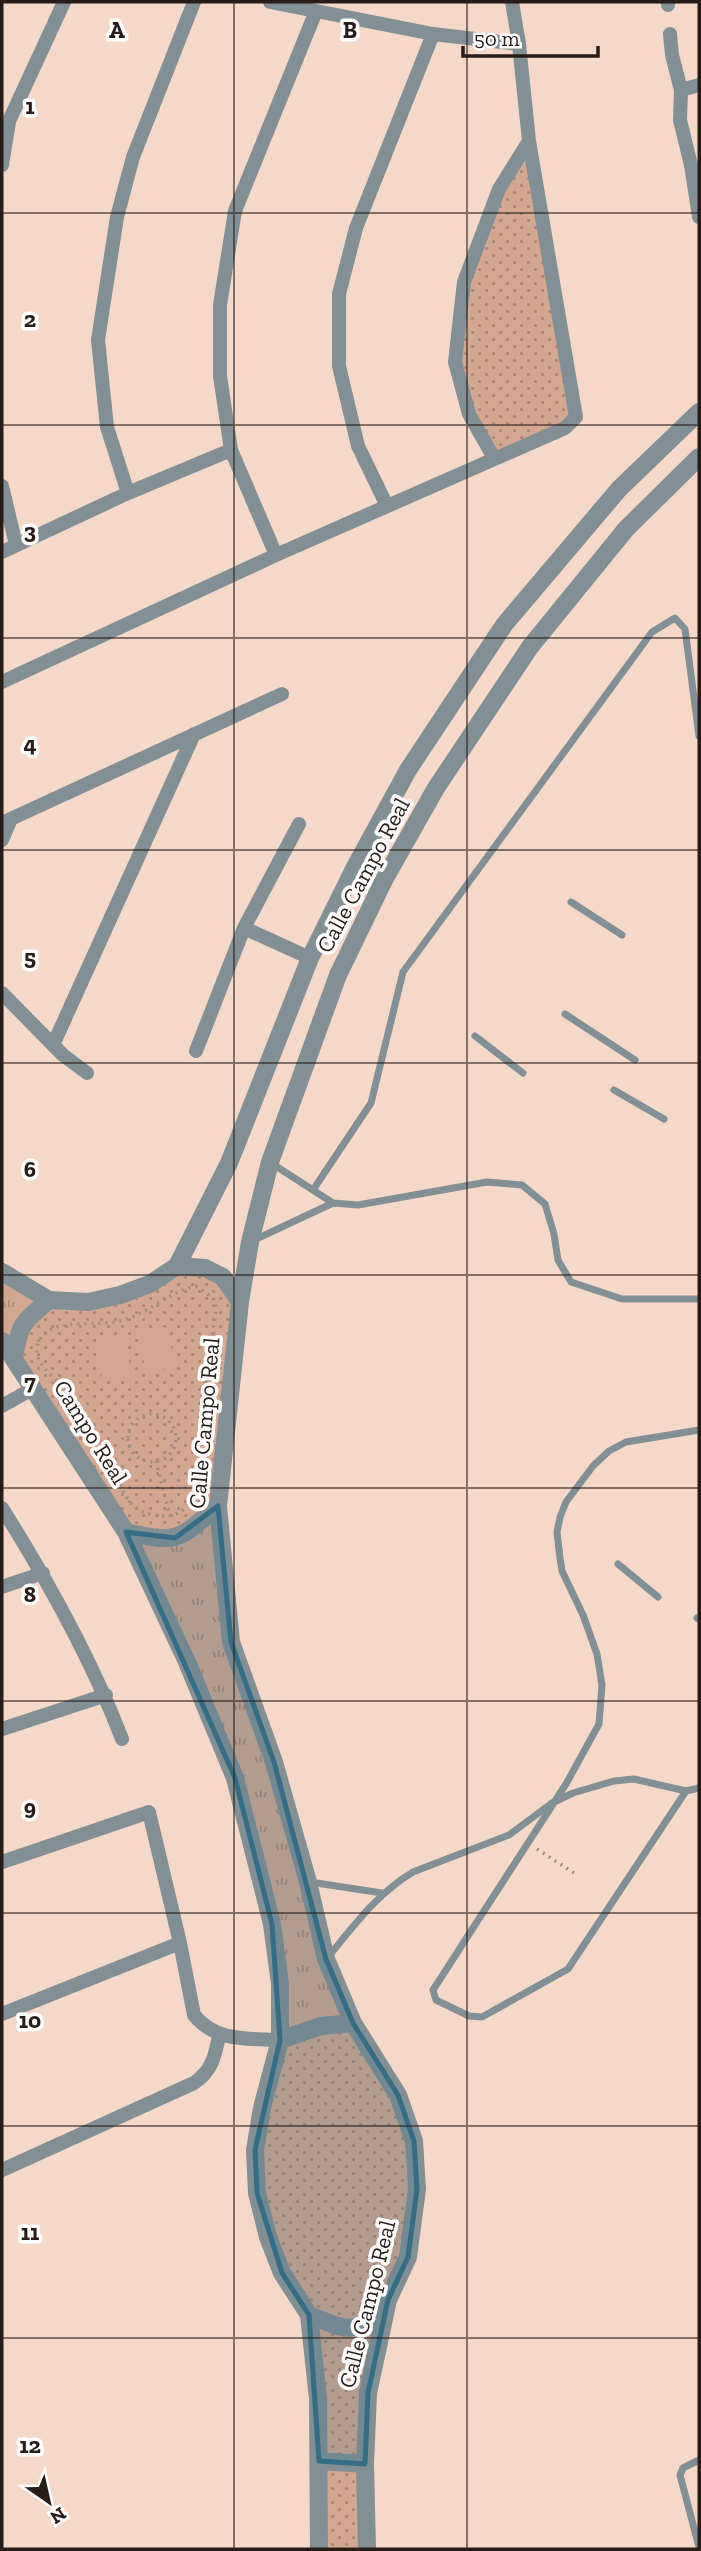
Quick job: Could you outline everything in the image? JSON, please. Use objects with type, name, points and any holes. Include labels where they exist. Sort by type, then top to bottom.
[{"type":"street","points":[[2,165],[5,126],[64,2]]},
{"type":"street","points":[[128,494],[107,427],[98,340],[117,217],[133,156],[194,2]]},
{"type":"street","points":[[270,2],[433,34],[519,44]]},
{"type":"street","points":[[2,682],[276,555],[565,428],[576,417],[529,141],[512,2]]},
{"type":"street","points":[[276,555],[231,450],[220,376],[220,305],[235,211],[316,11]]},
{"type":"street","points":[[387,506],[358,446],[339,366],[339,294],[356,228],[433,34]]},
{"type":"street","points":[[670,34],[681,90],[680,120],[691,165],[699,217]]},
{"type":"street","points":[[681,90],[699,85]]},
{"type":"street","points":[[494,458],[469,414],[455,362],[464,282],[499,190],[529,141]]},
{"type":"street","name":"Calle Campo Real","points":[[177,1266],[229,1164],[310,958],[355,867],[423,748],[504,625],[619,489],[699,412]]},
{"type":"street","points":[[2,552],[231,450]]},
{"type":"street","name":"Calle Campo Real","points":[[367,2549],[365,2464],[368,2393],[388,2300],[408,2257],[417,2189],[414,2141],[398,2095],[353,2023],[326,1959],[308,1882],[274,1762],[231,1642],[218,1506],[240,1302],[250,1242],[270,1162],[338,975],[397,857],[436,788],[530,647],[626,529],[699,457]]},
{"type":"street","points":[[2,486],[16,545]]},
{"type":"street","points":[[2,840],[6,821],[282,694]]},
{"type":"street","points":[[53,1045],[194,734]]},
{"type":"street","points":[[196,1051],[244,928],[299,824]]},
{"type":"street","points":[[244,928],[310,958]]},
{"type":"street","points":[[2,993],[53,1045],[87,1073]]},
{"type":"street","points":[[2,1272],[49,1300],[88,1302],[120,1296],[150,1284],[177,1266],[205,1268],[223,1277],[240,1302]]},
{"type":"street","points":[[14,1358],[17,1335],[22,1324],[49,1300]]},
{"type":"street","points":[[2,1341],[14,1358]]},
{"type":"street","name":"Campo Real","points":[[14,1358],[126,1532]]},
{"type":"street","points":[[2,1406],[34,1388]]},
{"type":"street","points":[[126,1532],[159,1540],[175,1538],[190,1530],[218,1506]]},
{"type":"street","points":[[2,1508],[43,1573],[106,1695],[122,1739]]},
{"type":"street","name":"Calle Campo Real","points":[[126,1532],[187,1662],[235,1778],[272,1924],[280,1984],[280,2040],[262,2108],[255,2150],[257,2193],[268,2237],[282,2273],[309,2315],[318,2399],[319,2549]]},
{"type":"street","points":[[2,1587],[43,1573]]},
{"type":"street","points":[[2,1729],[106,1695]]},
{"type":"street","points":[[2,1862],[149,1812],[194,2015],[202,2025],[219,2036],[280,2040],[321,2026],[353,2023]]},
{"type":"street","points":[[2,2014],[180,1943]]},
{"type":"street","points":[[2,2170],[194,2084],[205,2076],[214,2063],[219,2036]]},
{"type":"street","points":[[309,2315],[348,2329],[363,2325],[388,2300]]},
{"type":"street","points":[[319,2462],[365,2464]]},
{"type":"lane","points":[[313,1190],[372,1103],[403,972],[652,632],[675,618],[685,629],[699,736]]},
{"type":"lane","points":[[571,902],[622,935]]},
{"type":"lane","points":[[565,1014],[635,1060]]},
{"type":"lane","points":[[475,1036],[523,1073]]},
{"type":"lane","points":[[614,1090],[664,1119]]},
{"type":"lane","points":[[270,1162],[333,1203],[358,1205],[487,1182],[522,1185],[545,1204],[558,1260],[571,1282],[622,1299],[699,1299]]},
{"type":"lane","points":[[250,1242],[333,1203]]},
{"type":"lane","points":[[686,1791],[568,1969],[482,2017],[469,2016],[436,2000],[433,1990],[599,1724],[602,1685],[597,1654],[583,1615],[562,1571],[557,1532],[566,1502],[593,1466],[610,1451],[626,1442],[699,1430]]},
{"type":"lane","points":[[618,1564],[657,1597]]},
{"type":"lane","points":[[326,1959],[382,1893],[413,1872],[509,1835],[552,1803],[573,1793],[614,1781],[634,1779],[686,1791],[699,1788]]},
{"type":"lane","points":[[308,1882],[382,1893]]},
{"type":"lane","points":[[699,2460],[683,2468],[680,2475],[699,2547]]},
{"type":"path","points":[[196,1286],[213,1298],[216,1307],[202,1400],[200,1469],[195,1494],[183,1511],[170,1516],[142,1513],[129,1503],[109,1454],[95,1435],[79,1422],[72,1409],[70,1397],[47,1373],[37,1352],[40,1339],[52,1327],[120,1321],[143,1312],[181,1289],[196,1286]]},
{"type":"path","points":[[148,1414],[164,1417],[175,1432],[176,1441],[172,1450],[156,1461],[137,1457],[128,1440],[133,1423],[148,1414]]},
{"type":"path","points":[[156,1461],[175,1538]]},
{"type":"path","points":[[526,1842],[574,1872]]},
{"type":"highlighted area","points":[[218,1506],[231,1642],[274,1762],[326,1959],[353,2023],[398,2095],[414,2141],[417,2189],[408,2257],[388,2300],[368,2393],[365,2464],[319,2461],[309,2315],[282,2273],[257,2193],[255,2150],[280,2040],[272,1924],[235,1778],[126,1532],[175,1538]]},
{"type":"green space","points":[[529,141],[576,417],[494,458],[455,362],[464,282],[499,189]]},
{"type":"green space","points":[[177,1266],[205,1268],[240,1302],[218,1506],[190,1530],[126,1532],[14,1358],[17,1335],[49,1300],[88,1302]]},
{"type":"green space","points":[[2,1272],[49,1300],[17,1335],[2,1341]]},
{"type":"green space","points":[[169,1327],[174,1368],[145,1372],[140,1330]]},
{"type":"green space","points":[[126,1335],[131,1377],[102,1381],[97,1339]]},
{"type":"green space","points":[[218,1506],[231,1642],[353,2023],[280,2040],[280,1984],[235,1778],[126,1532]]},
{"type":"green space","points":[[353,2023],[398,2095],[417,2189],[368,2393],[367,2549],[319,2549],[309,2315],[257,2193],[280,2040]]}]
